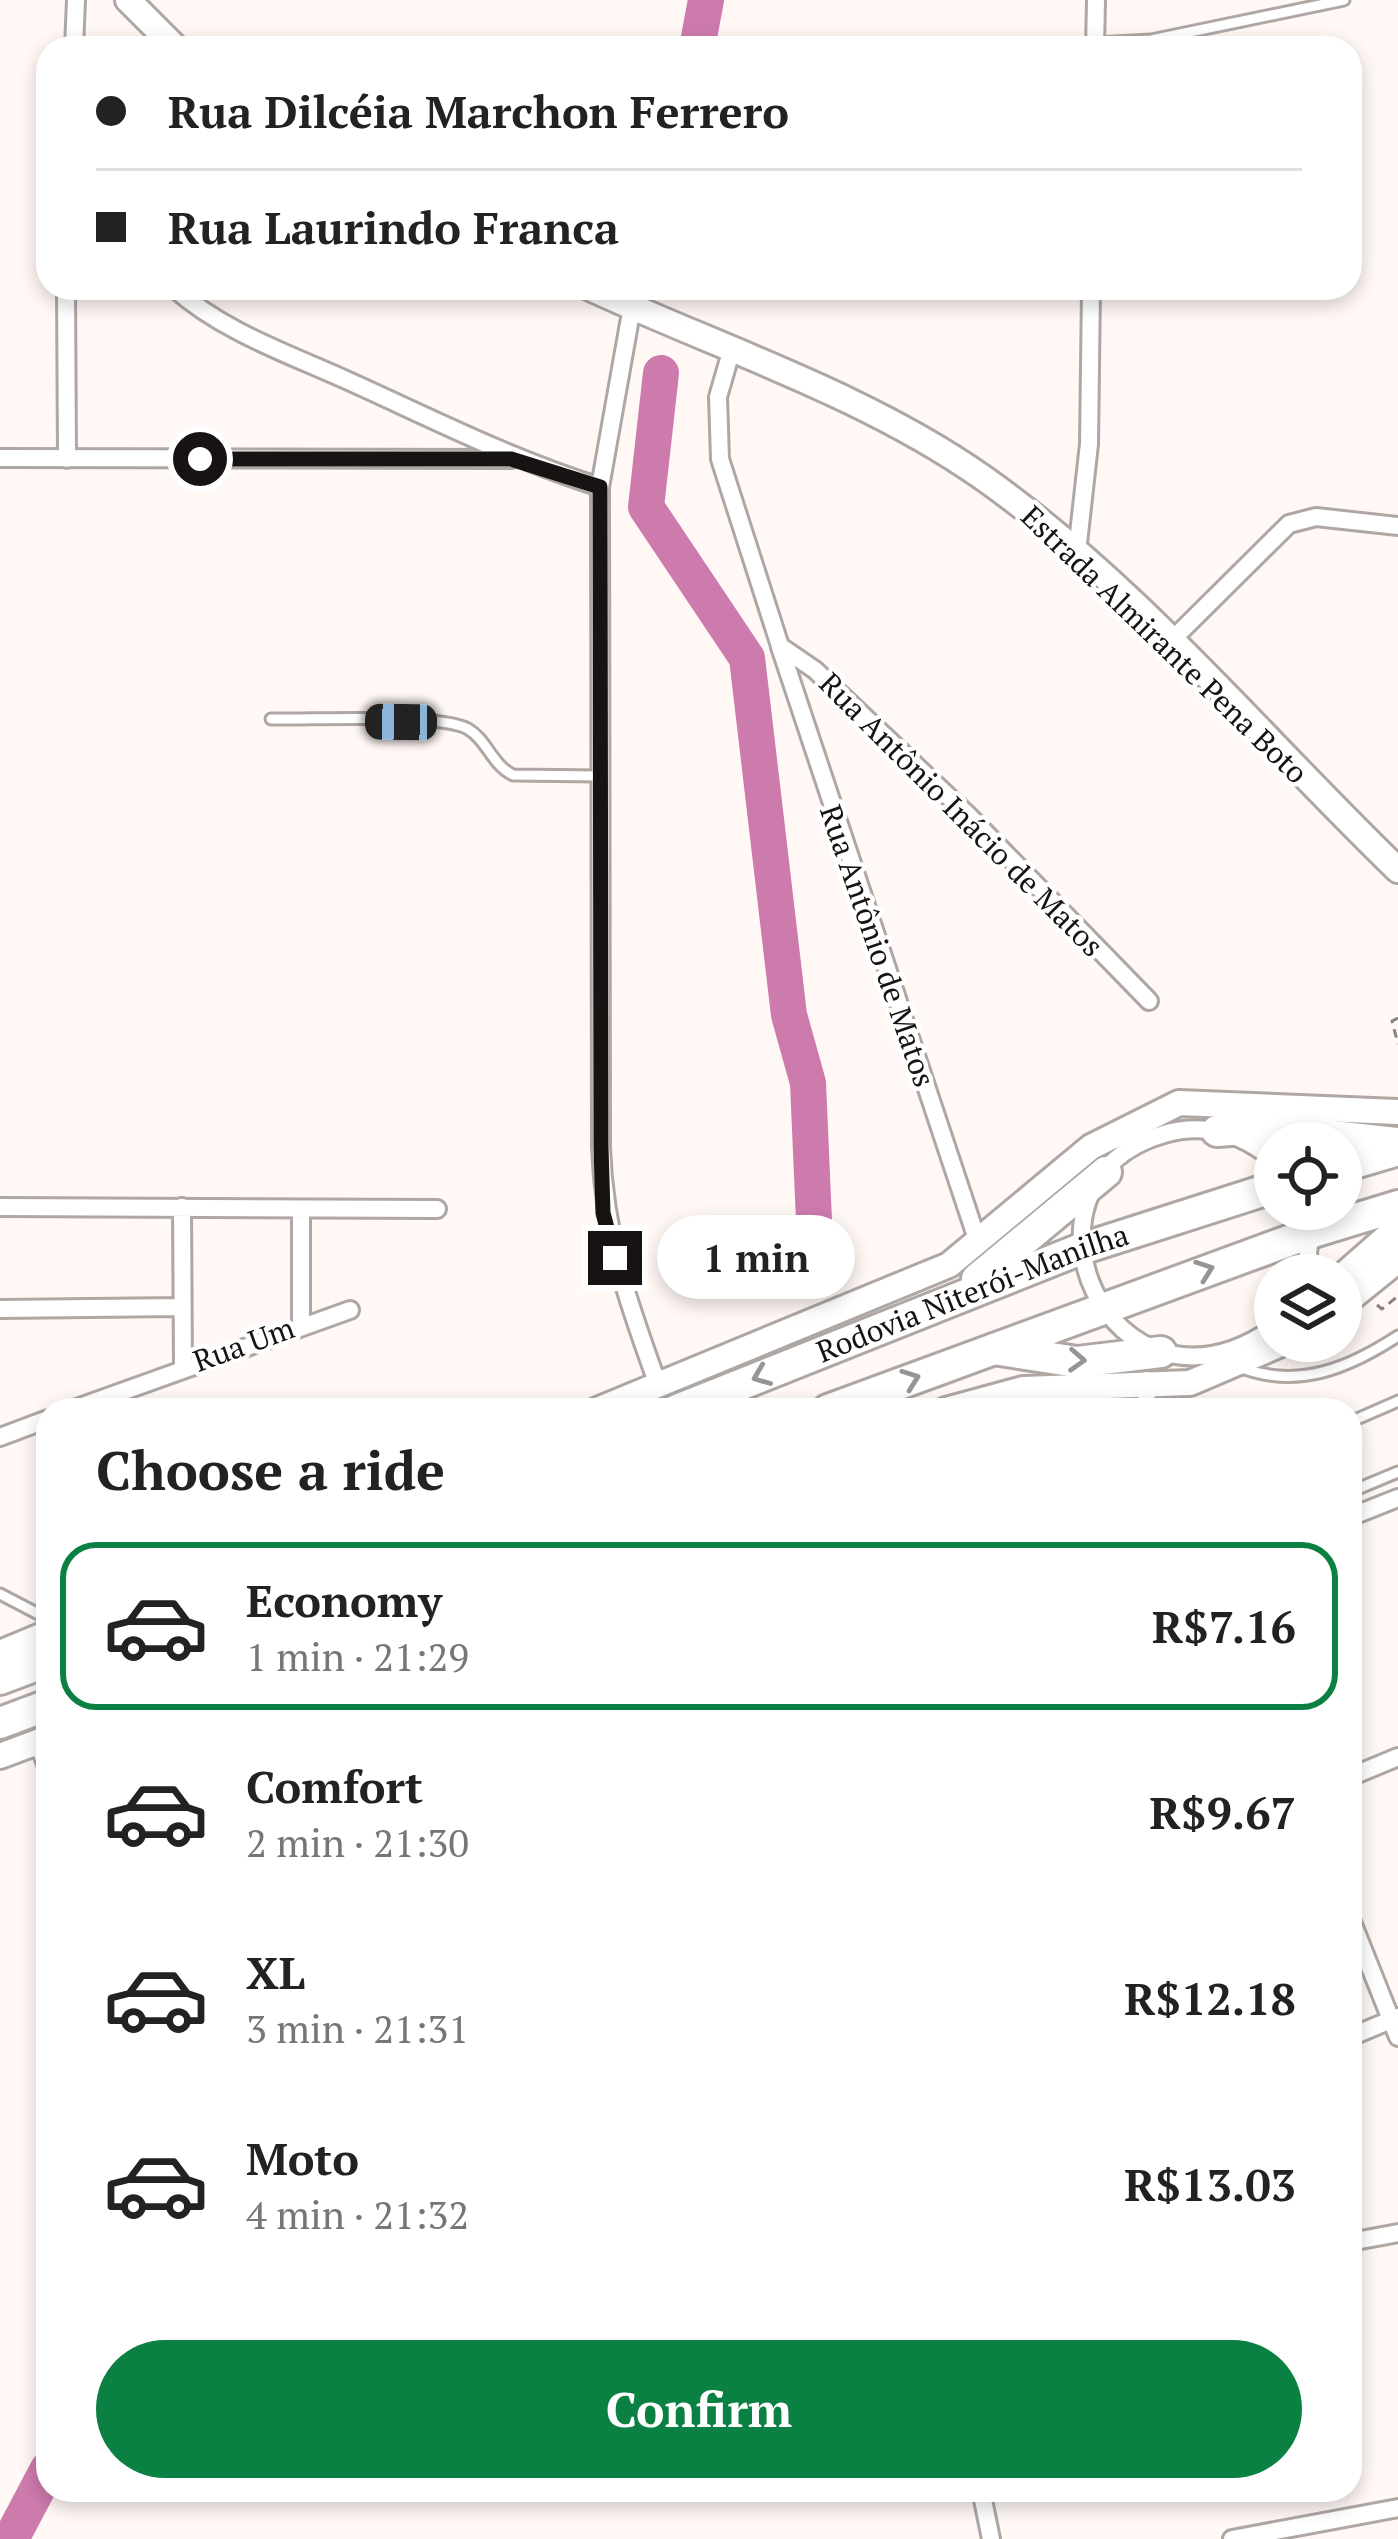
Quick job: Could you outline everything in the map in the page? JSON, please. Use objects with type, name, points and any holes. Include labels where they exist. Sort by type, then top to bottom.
[{"type":"highway","points":[[1217,1131],[1260,1128],[1398,1147]]},
{"type":"highway","points":[[1362,1160],[1398,1147]]},
{"type":"highway","points":[[947,1302],[1106,1172]]},
{"type":"highway","name":"Rodovia Niterói-Manilha","points":[[667,1398],[947,1302],[1081,1249],[1254,1193]]},
{"type":"highway","name":"Rodovia Niterói-Manilha","points":[[1362,1212],[1398,1206]]},
{"type":"highway","name":"Rodovia Niterói-Manilha","points":[[860,1398],[1100,1308],[1286,1230]]},
{"type":"highway","points":[[1362,1263],[1398,1231]]},
{"type":"highway","points":[[994,1348],[1077,1362],[1161,1352]]},
{"type":"highway","points":[[0,1679],[36,1666]]},
{"type":"highway","points":[[0,1723],[36,1710]]},
{"type":"street","points":[[74,36],[76,0]]},
{"type":"street","points":[[128,0],[164,36]]},
{"type":"street","points":[[1095,36],[1096,0]]},
{"type":"street","points":[[67,300],[67,459]]},
{"type":"street","points":[[193,300],[242,332],[511,459],[600,487]]},
{"type":"street","name":"Estrada Almirante Pena Boto","points":[[617,300],[931,444],[981,476],[1077,552],[1398,870]]},
{"type":"street","points":[[1077,552],[1089,444],[1091,300]]},
{"type":"street","points":[[632,307],[600,487],[603,1213],[624,1292],[667,1398],[980,1245],[1091,1147],[1179,1103],[1398,1112]]},
{"type":"street","points":[[730,352],[718,398],[720,459],[780,646]]},
{"type":"street","points":[[0,458],[511,459]]},
{"type":"street","points":[[1170,642],[1289,524],[1316,517],[1398,526]]},
{"type":"street","name":"Rua Antônio Inácio de Matos","points":[[780,646],[815,670],[969,816],[1149,1001]]},
{"type":"street","name":"Rua Antônio de Matos","points":[[780,646],[980,1245]]},
{"type":"street","points":[[1177,1130],[1179,1103]]},
{"type":"street","points":[[1254,1147],[1217,1131],[1177,1130],[1138,1144],[1106,1172],[1087,1208],[1081,1249],[1100,1308],[1124,1332],[1161,1352],[1215,1357],[1254,1341]]},
{"type":"street","points":[[0,1207],[437,1209]]},
{"type":"street","points":[[182,1207],[179,1306],[184,1367]]},
{"type":"street","points":[[301,1210],[301,1323]]},
{"type":"street","points":[[1362,1289],[1398,1260]]},
{"type":"street","points":[[0,1310],[179,1306]]},
{"type":"street","name":"Rua Um","points":[[103,1398],[301,1323],[350,1310]]},
{"type":"street","points":[[1145,1398],[1161,1352]]},
{"type":"street","points":[[1148,1398],[1254,1358]]},
{"type":"street","points":[[992,1398],[1023,1390],[1131,1398]]},
{"type":"street","points":[[0,1437],[36,1424]]},
{"type":"street","points":[[1362,1512],[1398,1498]]},
{"type":"street","points":[[0,1653],[36,1638]]},
{"type":"street","points":[[0,1756],[36,1742]]},
{"type":"street","points":[[1362,1772],[1398,1756]]},
{"type":"street","points":[[1362,1945],[1396,2024],[1362,2033]]},
{"type":"street","points":[[1362,2240],[1398,2233]]},
{"type":"street","points":[[983,2502],[991,2539]]},
{"type":"street","points":[[1232,2539],[1398,2508]]},
{"type":"lane","points":[[1170,36],[1344,0]]},
{"type":"lane","points":[[271,719],[445,722],[473,732],[502,770],[513,775],[600,776]]},
{"type":"lane","points":[[1237,1366],[1274,1380],[1351,1367],[1398,1336]]},
{"type":"lane","points":[[1362,1417],[1398,1401]]},
{"type":"lane","points":[[1362,1487],[1398,1472]]},
{"type":"lane","points":[[0,1594],[36,1613]]},
{"type":"path","points":[[1398,1018],[1392,1021],[1398,1044]]},
{"type":"waterway","points":[[699,36],[706,0]]},
{"type":"waterway","points":[[661,373],[646,507],[747,658],[789,1015],[808,1083],[816,1267]]},
{"type":"waterway","points":[[11,2539],[36,2492]]},
{"type":"route","points":[[200,459],[511,459],[600,487],[601,1147],[603,1213],[615,1258]]}]
